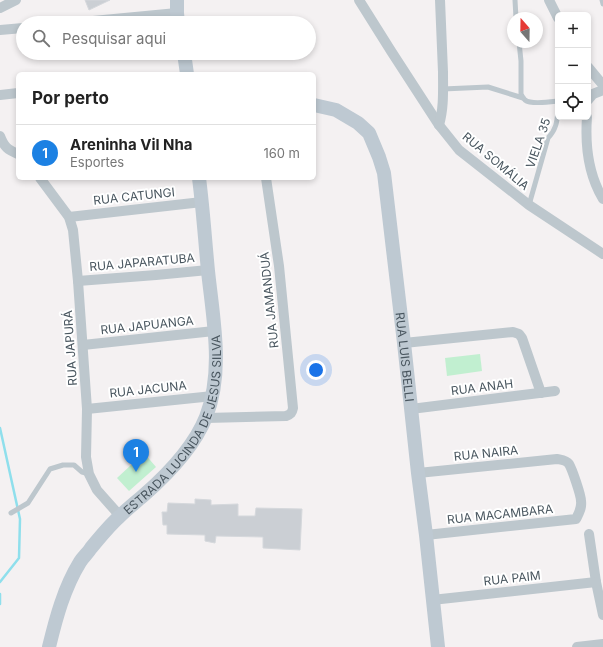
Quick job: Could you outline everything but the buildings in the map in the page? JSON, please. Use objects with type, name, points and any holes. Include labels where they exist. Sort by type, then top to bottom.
[{"type":"street","points":[[0,8],[16,0]]},
{"type":"street","name":"RUA SOMÁLIA","points":[[359,0],[439,125],[459,150],[529,205],[603,254]]},
{"type":"street","points":[[439,125],[442,111],[443,88],[440,0]]},
{"type":"street","points":[[549,0],[555,12]]},
{"type":"street","points":[[139,16],[177,12]]},
{"type":"street","points":[[0,30],[16,29]]},
{"type":"street","points":[[185,60],[187,72]]},
{"type":"street","points":[[591,71],[603,85]]},
{"type":"street","points":[[591,96],[603,90]]},
{"type":"street","points":[[0,95],[16,93]]},
{"type":"street","name":"RUA LUIS BELLI","points":[[316,105],[336,110],[358,123],[369,133],[380,157],[384,173],[438,647]]},
{"type":"street","points":[[587,120],[585,134],[587,154],[593,178],[603,199]]},
{"type":"street","points":[[0,136],[5,146],[16,153]]},
{"type":"street","name":"RUA JAPURÁ","points":[[41,180],[69,217],[73,230],[83,345],[87,409],[86,457],[89,474],[97,490],[120,516]]},
{"type":"street","name":"ESTRADA LUCINDA DE JESUS SILVA","points":[[49,647],[55,621],[67,588],[80,562],[120,516],[165,476],[195,438],[206,418],[213,396],[216,372],[214,331],[199,180]]},
{"type":"street","name":"RUA JAMANDUÁ","points":[[206,418],[286,416],[292,412],[293,408],[279,266],[266,180]]},
{"type":"street","name":"RUA CATUNGI","points":[[69,217],[202,202]]},
{"type":"street","name":"RUA JAPARATUBA","points":[[78,281],[208,270]]},
{"type":"street","name":"RUA JAPUANGA","points":[[83,345],[214,331]]},
{"type":"street","points":[[404,343],[512,332],[519,334],[522,338],[541,393]]},
{"type":"street","name":"RUA ANAH","points":[[411,410],[555,391]]},
{"type":"street","name":"RUA JACUNA","points":[[87,409],[213,396]]},
{"type":"street","name":"RUA NAIRA","points":[[418,473],[564,460],[568,464],[582,499],[581,509],[576,519]]},
{"type":"street","name":"RUA MACAMBARA","points":[[426,535],[576,519]]},
{"type":"street","points":[[589,534],[596,582],[603,615]]},
{"type":"street","name":"RUA PAIM","points":[[432,600],[596,582]]},
{"type":"street","points":[[577,647],[603,644]]},
{"type":"lane","points":[[515,0],[516,12]]},
{"type":"lane","points":[[602,0],[603,4]]},
{"type":"lane","points":[[520,48],[521,94],[523,98]]},
{"type":"lane","points":[[443,88],[488,86],[523,98],[526,101],[555,102]]},
{"type":"lane","name":"VIELA 35","points":[[529,205],[548,138],[553,132],[556,120]]},
{"type":"lane","points":[[11,513],[28,503],[50,469],[63,465],[74,464],[82,472],[89,474]]},
{"type":"green space","points":[[480,354],[482,371],[447,376],[445,358]]},
{"type":"green space","points":[[144,453],[156,467],[129,491],[117,478]]},
{"type":"waterway","points":[[0,428],[20,519],[19,558],[0,582]]},
{"type":"waterway","points":[[0,594],[0,604]]},
{"type":"place","name":"Areninha Vil Nha","points":[[136,472]]}]
